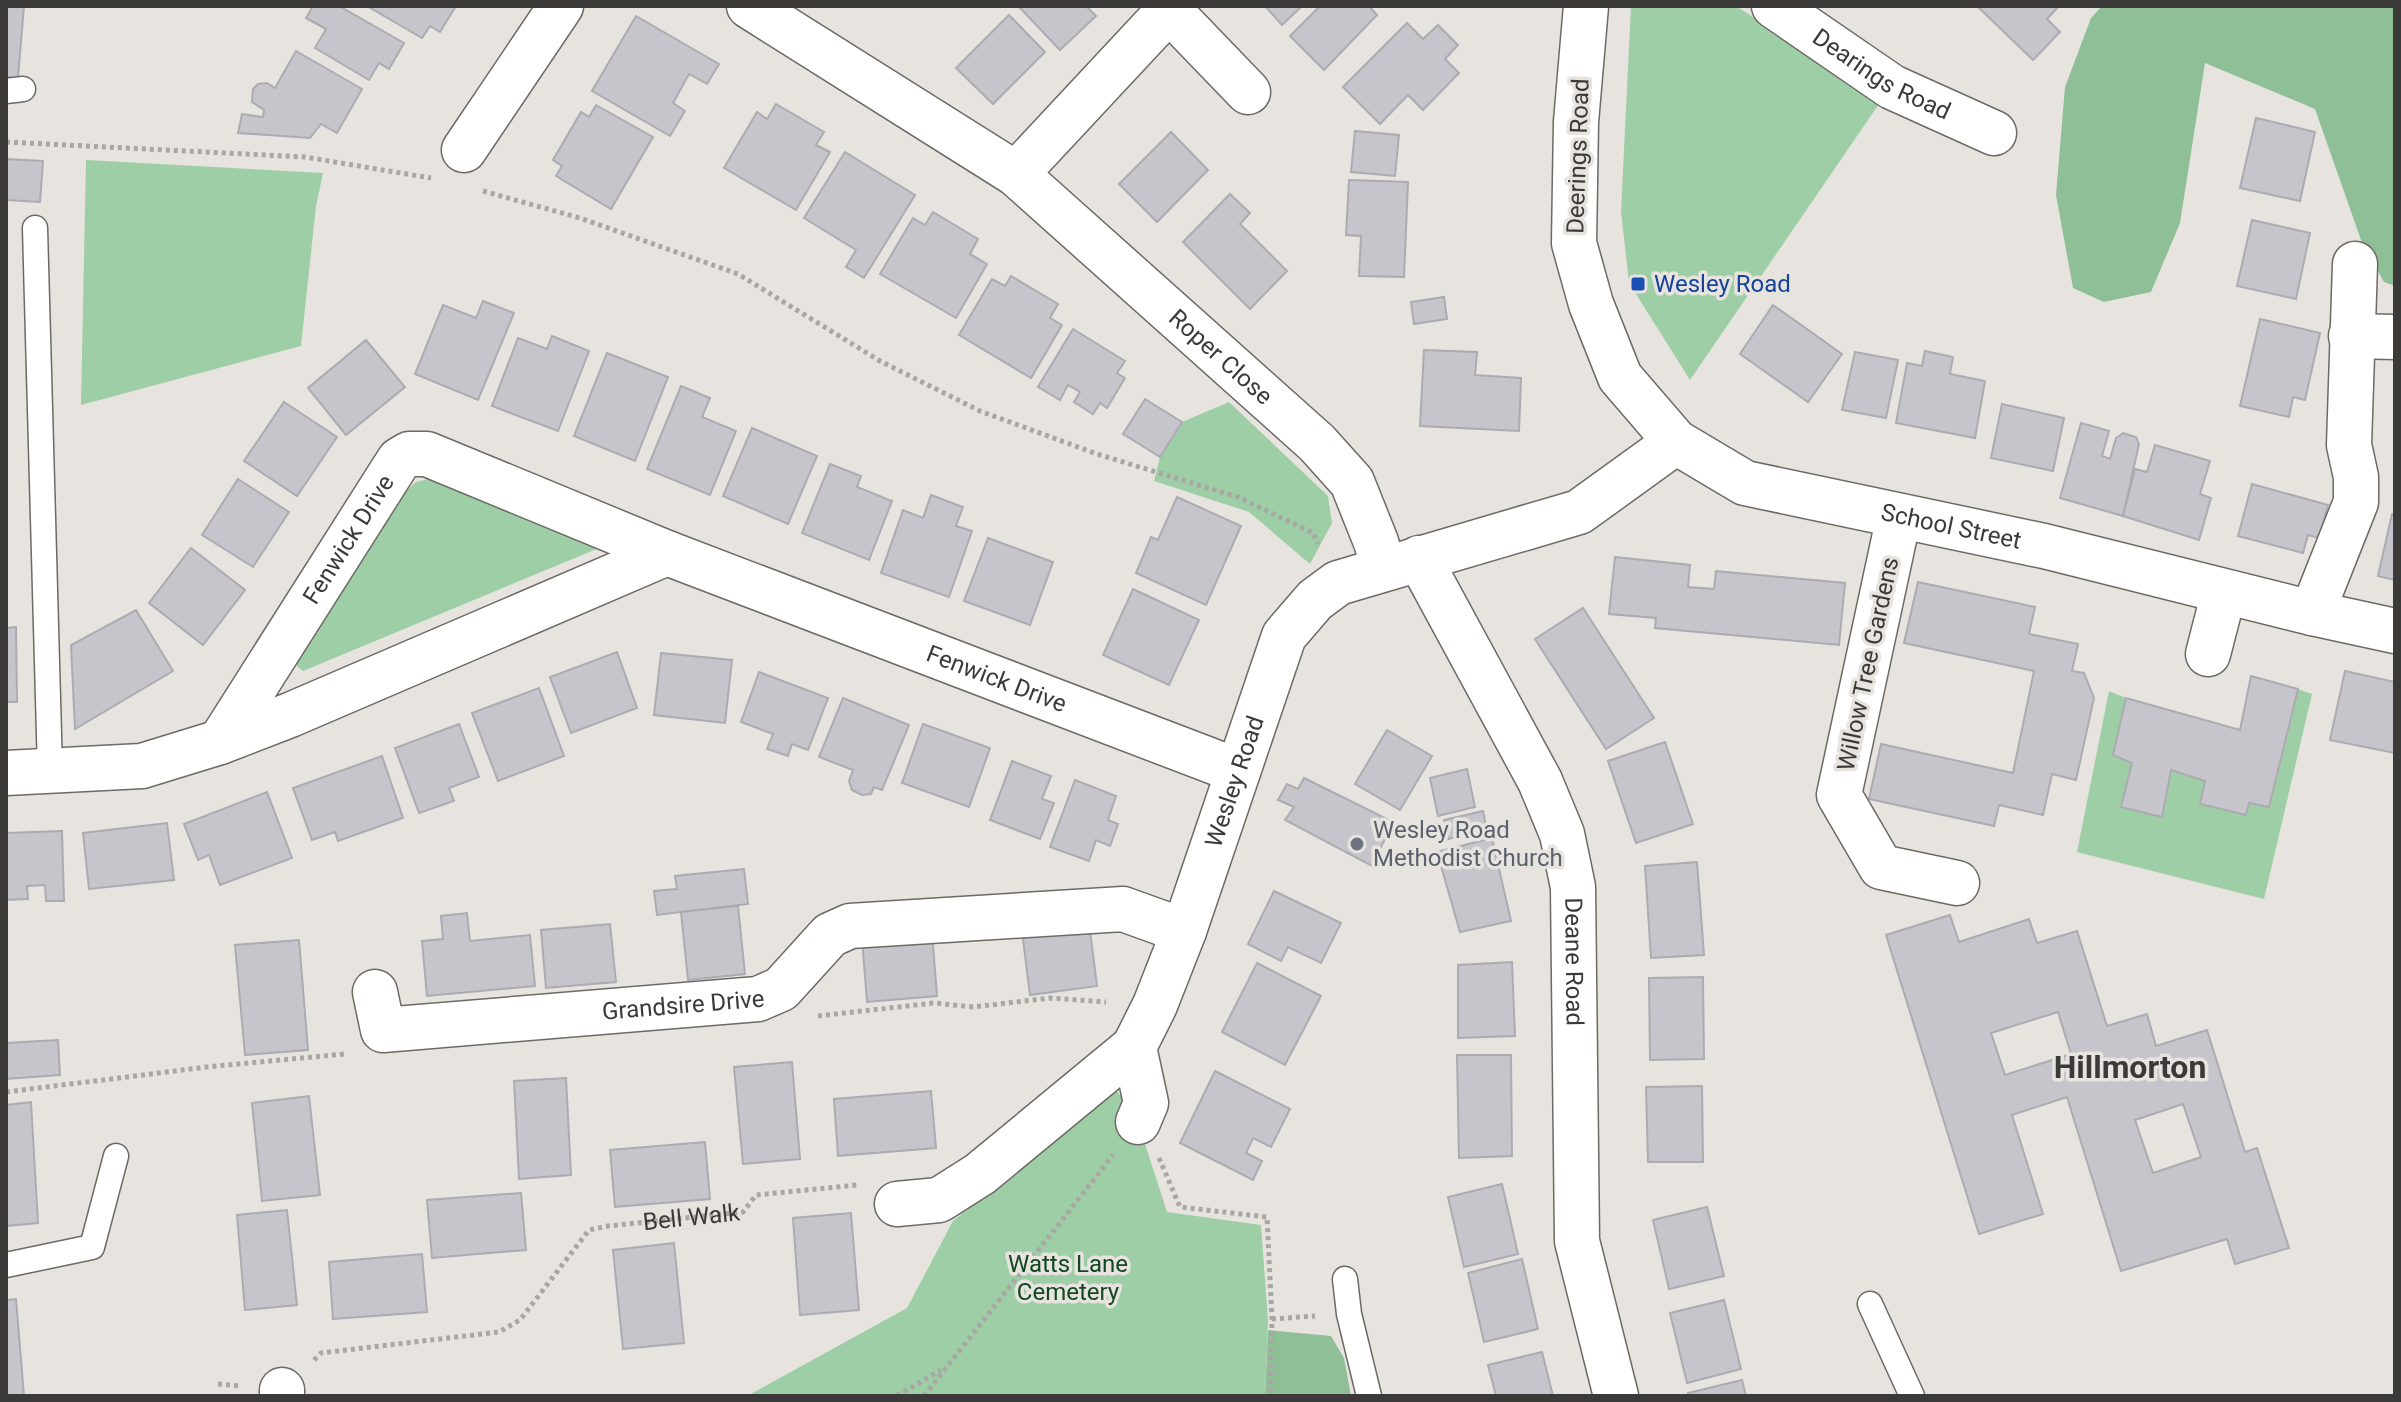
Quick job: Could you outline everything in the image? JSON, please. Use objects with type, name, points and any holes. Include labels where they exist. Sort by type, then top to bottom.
[{"type":"street","points":[[464,150],[561,6]]},
{"type":"street","name":"Roper Close","points":[[749,6],[1016,174],[1317,443],[1352,482],[1376,542],[1401,563]]},
{"type":"street","name":"Deerings Road","points":[[1586,6],[1576,122],[1574,243],[1591,304]]},
{"type":"street","name":"Dearings Road","points":[[1774,6],[1892,87],[1994,133]]},
{"type":"street","points":[[1016,174],[1167,8],[1248,92]]},
{"type":"street","points":[[2312,613],[2356,502],[2356,477],[2349,445],[2355,264]]},
{"type":"street","name":"School Street","points":[[1591,304],[1620,377],[1676,442],[1745,483],[2044,546],[2395,631]]},
{"type":"street","points":[[2351,336],[2395,337]]},
{"type":"street","name":"Wesley Road","points":[[1134,1047],[1155,1005],[1184,931],[1284,636],[1315,600],[1338,583],[1579,512],[1676,442]]},
{"type":"street","name":"Fenwick Drive","points":[[220,742],[399,460],[409,454],[427,454],[667,553],[1238,771]]},
{"type":"street","name":"Willow Tree Gardens","points":[[1899,516],[1839,795],[1881,867],[1957,883]]},
{"type":"street","points":[[6,773],[142,766],[220,742],[667,553]]},
{"type":"street","name":"Deane Road","points":[[1401,563],[1540,781],[1562,834],[1573,887],[1577,1241],[1616,1396]]},
{"type":"street","points":[[2208,654],[2224,592]]},
{"type":"street","name":"Grandsire Drive","points":[[375,992],[383,1030],[758,999],[781,989],[830,935],[850,926],[1123,909],[1184,931]]},
{"type":"street","points":[[1134,1047],[1142,1112]]},
{"type":"street","points":[[897,1204],[939,1200],[980,1174],[1134,1047]]},
{"type":"lane","points":[[35,228],[50,771]]},
{"type":"lane","points":[[6,1265],[92,1247],[116,1156]]},
{"type":"lane","points":[[1345,1279],[1349,1314],[1369,1396]]},
{"type":"lane","points":[[1870,1304],[1912,1396]]},
{"type":"path","points":[[6,142],[305,157],[440,179],[464,150]]},
{"type":"path","points":[[482,191],[580,218],[738,274],[880,361],[980,411],[1097,454],[1238,497],[1313,533],[1338,583]]},
{"type":"path","points":[[1142,1112],[1180,1207],[1267,1217],[1272,1319],[1270,1396]]},
{"type":"path","points":[[936,1396],[925,1394],[1142,1112]]},
{"type":"path","name":"Bell Walk","points":[[282,1393],[321,1353],[499,1332],[520,1320],[589,1230],[743,1212],[756,1195],[890,1181],[897,1204]]},
{"type":"path","points":[[1272,1319],[1349,1314]]},
{"type":"path","points":[[897,1396],[946,1368]]},
{"type":"green space","points":[[1631,6],[1736,6],[1881,101],[1690,380],[1629,283],[1621,212]]},
{"type":"green space","points":[[2102,6],[2394,6],[2395,286],[2384,282],[2361,240],[2315,109],[2205,63],[2180,223],[2151,292],[2104,302],[2073,288],[2056,195],[2065,87],[2091,18]]},
{"type":"green space","points":[[86,160],[323,173],[316,206],[301,346],[81,405]]},
{"type":"green space","points":[[1229,402],[1328,496],[1332,523],[1310,564],[1249,512],[1154,481],[1160,457],[1182,422]]},
{"type":"green space","points":[[437,477],[611,543],[303,671],[297,666],[296,659],[399,498],[416,482]]},
{"type":"green space","points":[[2298,689],[2312,694],[2264,899],[2077,852],[2109,691],[2126,698],[2113,755],[2132,763],[2121,807],[2162,817],[2171,770],[2205,781],[2200,804],[2246,815],[2249,803],[2269,807]]},
{"type":"green space","name":"Watts Lane Cemetery","points":[[1113,1085],[1138,1122],[1167,1212],[1261,1225],[1268,1320],[1265,1396],[747,1396],[907,1308],[953,1221]]},
{"type":"green space","points":[[1268,1330],[1331,1336],[1344,1358],[1351,1396],[1265,1396]]},
{"type":"building","points":[[6,6],[24,6],[18,78],[6,77]]},
{"type":"building","points":[[313,6],[339,6],[404,43],[389,69],[379,63],[369,80],[315,48],[326,29],[306,18]]},
{"type":"building","points":[[367,6],[456,6],[440,32],[430,26],[422,38]]},
{"type":"building","points":[[1018,6],[1086,6],[1096,16],[1060,50]]},
{"type":"building","points":[[1265,6],[1302,6],[1282,25]]},
{"type":"building","points":[[1320,6],[1369,6],[1377,15],[1324,70],[1290,36]]},
{"type":"building","points":[[1977,6],[2059,6],[2047,19],[2060,32],[2033,60]]},
{"type":"building","points":[[1009,15],[1045,52],[993,104],[956,68]]},
{"type":"building","points":[[636,16],[719,64],[707,84],[689,74],[673,103],[685,111],[670,136],[592,91]]},
{"type":"building","points":[[1407,23],[1423,39],[1438,25],[1458,45],[1445,59],[1459,73],[1423,110],[1408,95],[1380,124],[1343,87]]},
{"type":"building","points":[[296,51],[362,89],[337,133],[321,124],[310,138],[238,133],[242,114],[263,117],[264,110],[252,102],[253,89],[258,84],[267,83],[275,88]]},
{"type":"building","points":[[776,104],[824,132],[816,145],[830,152],[796,210],[724,168],[757,112],[767,119]]},
{"type":"building","points":[[596,105],[653,137],[611,209],[556,176],[562,166],[553,160],[581,112],[589,117]]},
{"type":"building","points":[[2256,118],[2315,132],[2300,201],[2240,188]]},
{"type":"building","points":[[1355,131],[1399,135],[1395,176],[1351,172]]},
{"type":"building","points":[[1171,132],[1208,170],[1157,222],[1119,184]]},
{"type":"building","points":[[845,152],[915,195],[864,278],[846,267],[856,250],[804,218]]},
{"type":"building","points":[[6,159],[43,161],[40,202],[6,200]]},
{"type":"building","points":[[1349,180],[1408,182],[1404,277],[1359,276],[1361,236],[1346,235]]},
{"type":"building","points":[[1230,194],[1250,213],[1240,224],[1287,271],[1250,309],[1183,242]]},
{"type":"building","points":[[933,212],[978,239],[970,254],[987,264],[956,318],[880,274],[913,218],[925,225]]},
{"type":"building","points":[[2252,220],[2310,233],[2296,299],[2237,286]]},
{"type":"building","points":[[1011,276],[1058,304],[1050,318],[1062,325],[1031,378],[959,335],[992,279],[1005,286]]},
{"type":"building","points":[[1444,297],[1447,319],[1414,324],[1411,302]]},
{"type":"building","points":[[483,301],[514,313],[478,400],[415,374],[443,305],[476,318]]},
{"type":"building","points":[[1773,305],[1842,354],[1808,402],[1740,354]]},
{"type":"building","points":[[2260,319],[2320,333],[2305,400],[2293,397],[2289,417],[2240,406]]},
{"type":"building","points":[[1073,329],[1125,361],[1117,373],[1125,378],[1107,408],[1100,403],[1093,414],[1074,402],[1080,392],[1068,385],[1060,400],[1038,387]]},
{"type":"building","points":[[552,336],[589,351],[558,431],[492,406],[518,338],[547,349]]},
{"type":"building","points":[[366,340],[405,387],[346,435],[308,388]]},
{"type":"building","points":[[1424,350],[1477,352],[1475,375],[1521,378],[1519,431],[1420,426]]},
{"type":"building","points":[[1925,351],[1953,357],[1950,374],[1985,381],[1975,438],[1896,423],[1907,363],[1922,366]]},
{"type":"building","points":[[1855,352],[1898,360],[1886,418],[1842,410]]},
{"type":"building","points":[[607,353],[668,377],[635,461],[574,436]]},
{"type":"building","points":[[681,386],[710,398],[702,417],[736,431],[710,495],[647,469]]},
{"type":"building","points":[[1145,399],[1182,422],[1160,457],[1123,434]]},
{"type":"building","points":[[284,402],[337,437],[297,496],[244,461]]},
{"type":"building","points":[[2002,404],[2064,418],[2053,471],[1991,458]]},
{"type":"building","points":[[2081,423],[2109,431],[2102,456],[2110,459],[2116,438],[2123,433],[2136,437],[2139,444],[2123,516],[2060,498]]},
{"type":"building","points":[[752,428],[817,456],[788,524],[723,496]]},
{"type":"building","points":[[2155,445],[2210,461],[2200,494],[2211,498],[2199,540],[2123,516],[2135,469],[2147,472]]},
{"type":"building","points":[[830,464],[861,476],[857,487],[892,501],[869,560],[802,533]]},
{"type":"building","points":[[238,479],[289,512],[253,567],[202,535]]},
{"type":"building","points":[[2252,484],[2328,505],[2319,538],[2308,535],[2303,553],[2238,536]]},
{"type":"building","points":[[931,495],[963,507],[956,526],[972,531],[949,597],[881,573],[903,510],[923,518]]},
{"type":"building","points":[[1177,497],[1241,526],[1206,605],[1136,573],[1151,537],[1158,540]]},
{"type":"building","points":[[2392,514],[2395,514],[2395,580],[2378,576]]},
{"type":"building","points":[[988,538],[1053,562],[1030,625],[964,601]]},
{"type":"building","points":[[191,548],[245,590],[203,645],[149,603]]},
{"type":"building","points":[[1615,557],[1690,565],[1688,587],[1714,589],[1716,571],[1845,583],[1839,645],[1655,628],[1656,618],[1609,614]]},
{"type":"building","points":[[1918,582],[2035,607],[2029,634],[2078,644],[2072,671],[2084,673],[2094,698],[2076,780],[2052,774],[2043,815],[1999,805],[1994,826],[1869,799],[1881,744],[2013,773],[2034,671],[1904,643]]},
{"type":"building","points":[[1133,589],[1199,620],[1169,685],[1103,655]]},
{"type":"building","points":[[1583,608],[1654,718],[1606,749],[1535,639]]},
{"type":"building","points":[[136,610],[173,671],[75,729],[71,645]]},
{"type":"building","points":[[16,627],[17,702],[6,702],[6,628]]},
{"type":"building","points":[[617,652],[637,708],[571,733],[550,677]]},
{"type":"building","points":[[661,653],[732,660],[725,723],[654,715]]},
{"type":"building","points":[[2345,671],[2395,682],[2395,753],[2330,740]]},
{"type":"building","points":[[759,672],[828,698],[808,750],[792,744],[788,756],[767,749],[773,734],[741,722]]},
{"type":"building","points":[[2251,676],[2298,689],[2269,807],[2249,803],[2246,815],[2200,804],[2205,781],[2171,770],[2162,817],[2121,807],[2132,763],[2113,755],[2126,698],[2240,730]]},
{"type":"building","points":[[539,688],[564,756],[498,781],[472,713]]},
{"type":"building","points":[[843,698],[909,725],[882,790],[874,787],[871,794],[862,795],[852,790],[849,781],[853,770],[819,757]]},
{"type":"building","points":[[459,724],[479,777],[449,788],[454,801],[419,813],[395,748]]},
{"type":"building","points":[[923,724],[990,748],[969,807],[902,783]]},
{"type":"building","points":[[1387,730],[1432,756],[1400,810],[1355,784]]},
{"type":"building","points":[[1665,742],[1693,824],[1636,843],[1608,761]]},
{"type":"building","points":[[382,756],[403,818],[338,841],[335,832],[312,840],[293,788]]},
{"type":"building","points":[[1012,761],[1051,776],[1042,799],[1054,803],[1040,839],[990,820]]},
{"type":"building","points":[[1467,769],[1475,807],[1438,816],[1430,778]]},
{"type":"building","name":"Wesley Road Methodist Church","points":[[1304,778],[1393,822],[1372,866],[1285,820],[1294,807],[1278,800],[1287,784],[1298,789]]},
{"type":"building","points":[[1075,780],[1116,796],[1108,820],[1118,824],[1110,846],[1096,840],[1089,861],[1050,847]]},
{"type":"building","points":[[267,792],[292,858],[220,885],[209,855],[198,860],[184,824]]},
{"type":"building","points":[[1483,811],[1487,830],[1448,839],[1444,820]]},
{"type":"building","points":[[167,823],[174,880],[89,889],[83,833]]},
{"type":"building","points":[[62,831],[64,901],[46,901],[45,885],[27,886],[28,899],[6,900],[6,833]]},
{"type":"building","points":[[1492,838],[1511,921],[1460,932],[1437,852]]},
{"type":"building","points":[[1697,862],[1704,955],[1651,958],[1645,866]]},
{"type":"building","points":[[744,869],[748,904],[657,915],[654,891],[677,889],[675,876]]},
{"type":"building","points":[[1274,891],[1341,923],[1321,963],[1288,947],[1281,961],[1248,944]]},
{"type":"building","points":[[738,906],[745,974],[688,980],[681,912]]},
{"type":"building","points":[[467,913],[470,941],[530,935],[535,986],[427,996],[422,941],[443,939],[441,916]]},
{"type":"building","points":[[1088,915],[1097,986],[1030,995],[1021,923]]},
{"type":"building","points":[[1950,915],[1959,942],[2029,919],[2037,943],[2077,931],[2107,1026],[2147,1014],[2156,1046],[2207,1030],[2245,1152],[2257,1148],[2289,1248],[2235,1264],[2227,1239],[2121,1271],[2067,1097],[2012,1115],[2043,1214],[1979,1234],[1886,935]],"holes":[[[2058,1012],[2071,1054],[2005,1075],[1991,1033]],[[2183,1104],[2201,1157],[2153,1173],[2135,1120]]]},
{"type":"building","points":[[610,924],[616,982],[546,988],[541,930]]},
{"type":"building","points":[[932,932],[937,996],[867,1002],[862,939]]},
{"type":"building","points":[[299,940],[308,1050],[245,1055],[235,945]]},
{"type":"building","points":[[1512,962],[1515,1036],[1458,1038],[1458,965]]},
{"type":"building","points":[[1257,963],[1321,996],[1285,1065],[1222,1032]]},
{"type":"building","points":[[1703,977],[1704,1059],[1650,1060],[1649,978]]},
{"type":"building","points":[[58,1040],[60,1075],[6,1079],[6,1043]]},
{"type":"building","points":[[1457,1055],[1511,1055],[1512,1156],[1459,1158]]},
{"type":"building","points":[[792,1062],[800,1159],[743,1164],[734,1067]]},
{"type":"building","points":[[1215,1071],[1290,1109],[1271,1147],[1253,1138],[1246,1153],[1262,1161],[1253,1180],[1180,1143]]},
{"type":"building","points":[[566,1078],[571,1175],[519,1179],[514,1081]]},
{"type":"building","points":[[1702,1086],[1703,1162],[1648,1162],[1646,1087]]},
{"type":"building","points":[[931,1091],[936,1148],[838,1156],[834,1099]]},
{"type":"building","points":[[309,1096],[320,1195],[262,1201],[252,1103]]},
{"type":"building","points":[[31,1102],[38,1223],[7,1226],[6,1250],[6,1105]]},
{"type":"building","points":[[705,1142],[710,1199],[615,1207],[610,1150]]},
{"type":"building","points":[[1502,1184],[1518,1254],[1464,1267],[1448,1197]]},
{"type":"building","points":[[521,1193],[526,1250],[432,1258],[427,1200]]},
{"type":"building","points":[[1707,1207],[1724,1276],[1669,1289],[1653,1220]]},
{"type":"building","points":[[287,1210],[297,1305],[245,1310],[237,1215]]},
{"type":"building","points":[[851,1213],[859,1310],[800,1315],[793,1218]]},
{"type":"building","points":[[674,1243],[684,1343],[623,1349],[613,1250]]},
{"type":"building","points":[[422,1254],[427,1312],[333,1319],[329,1262]]},
{"type":"building","points":[[1522,1259],[1538,1329],[1484,1342],[1468,1273]]},
{"type":"building","points":[[16,1299],[24,1396],[6,1396],[6,1300]]},
{"type":"building","points":[[1724,1300],[1741,1369],[1687,1383],[1670,1313]]},
{"type":"building","points":[[1542,1352],[1553,1396],[1496,1396],[1488,1365]]},
{"type":"building","points":[[1742,1380],[1746,1396],[1688,1396],[1688,1393]]},
{"type":"place","name":"Wesley Road","points":[[1638,284]]},
{"type":"place","name":"Wesley Road Methodist Church","points":[[1357,844]]},
{"type":"district","name":"Hillmorton","points":[[2130,1067]]}]
